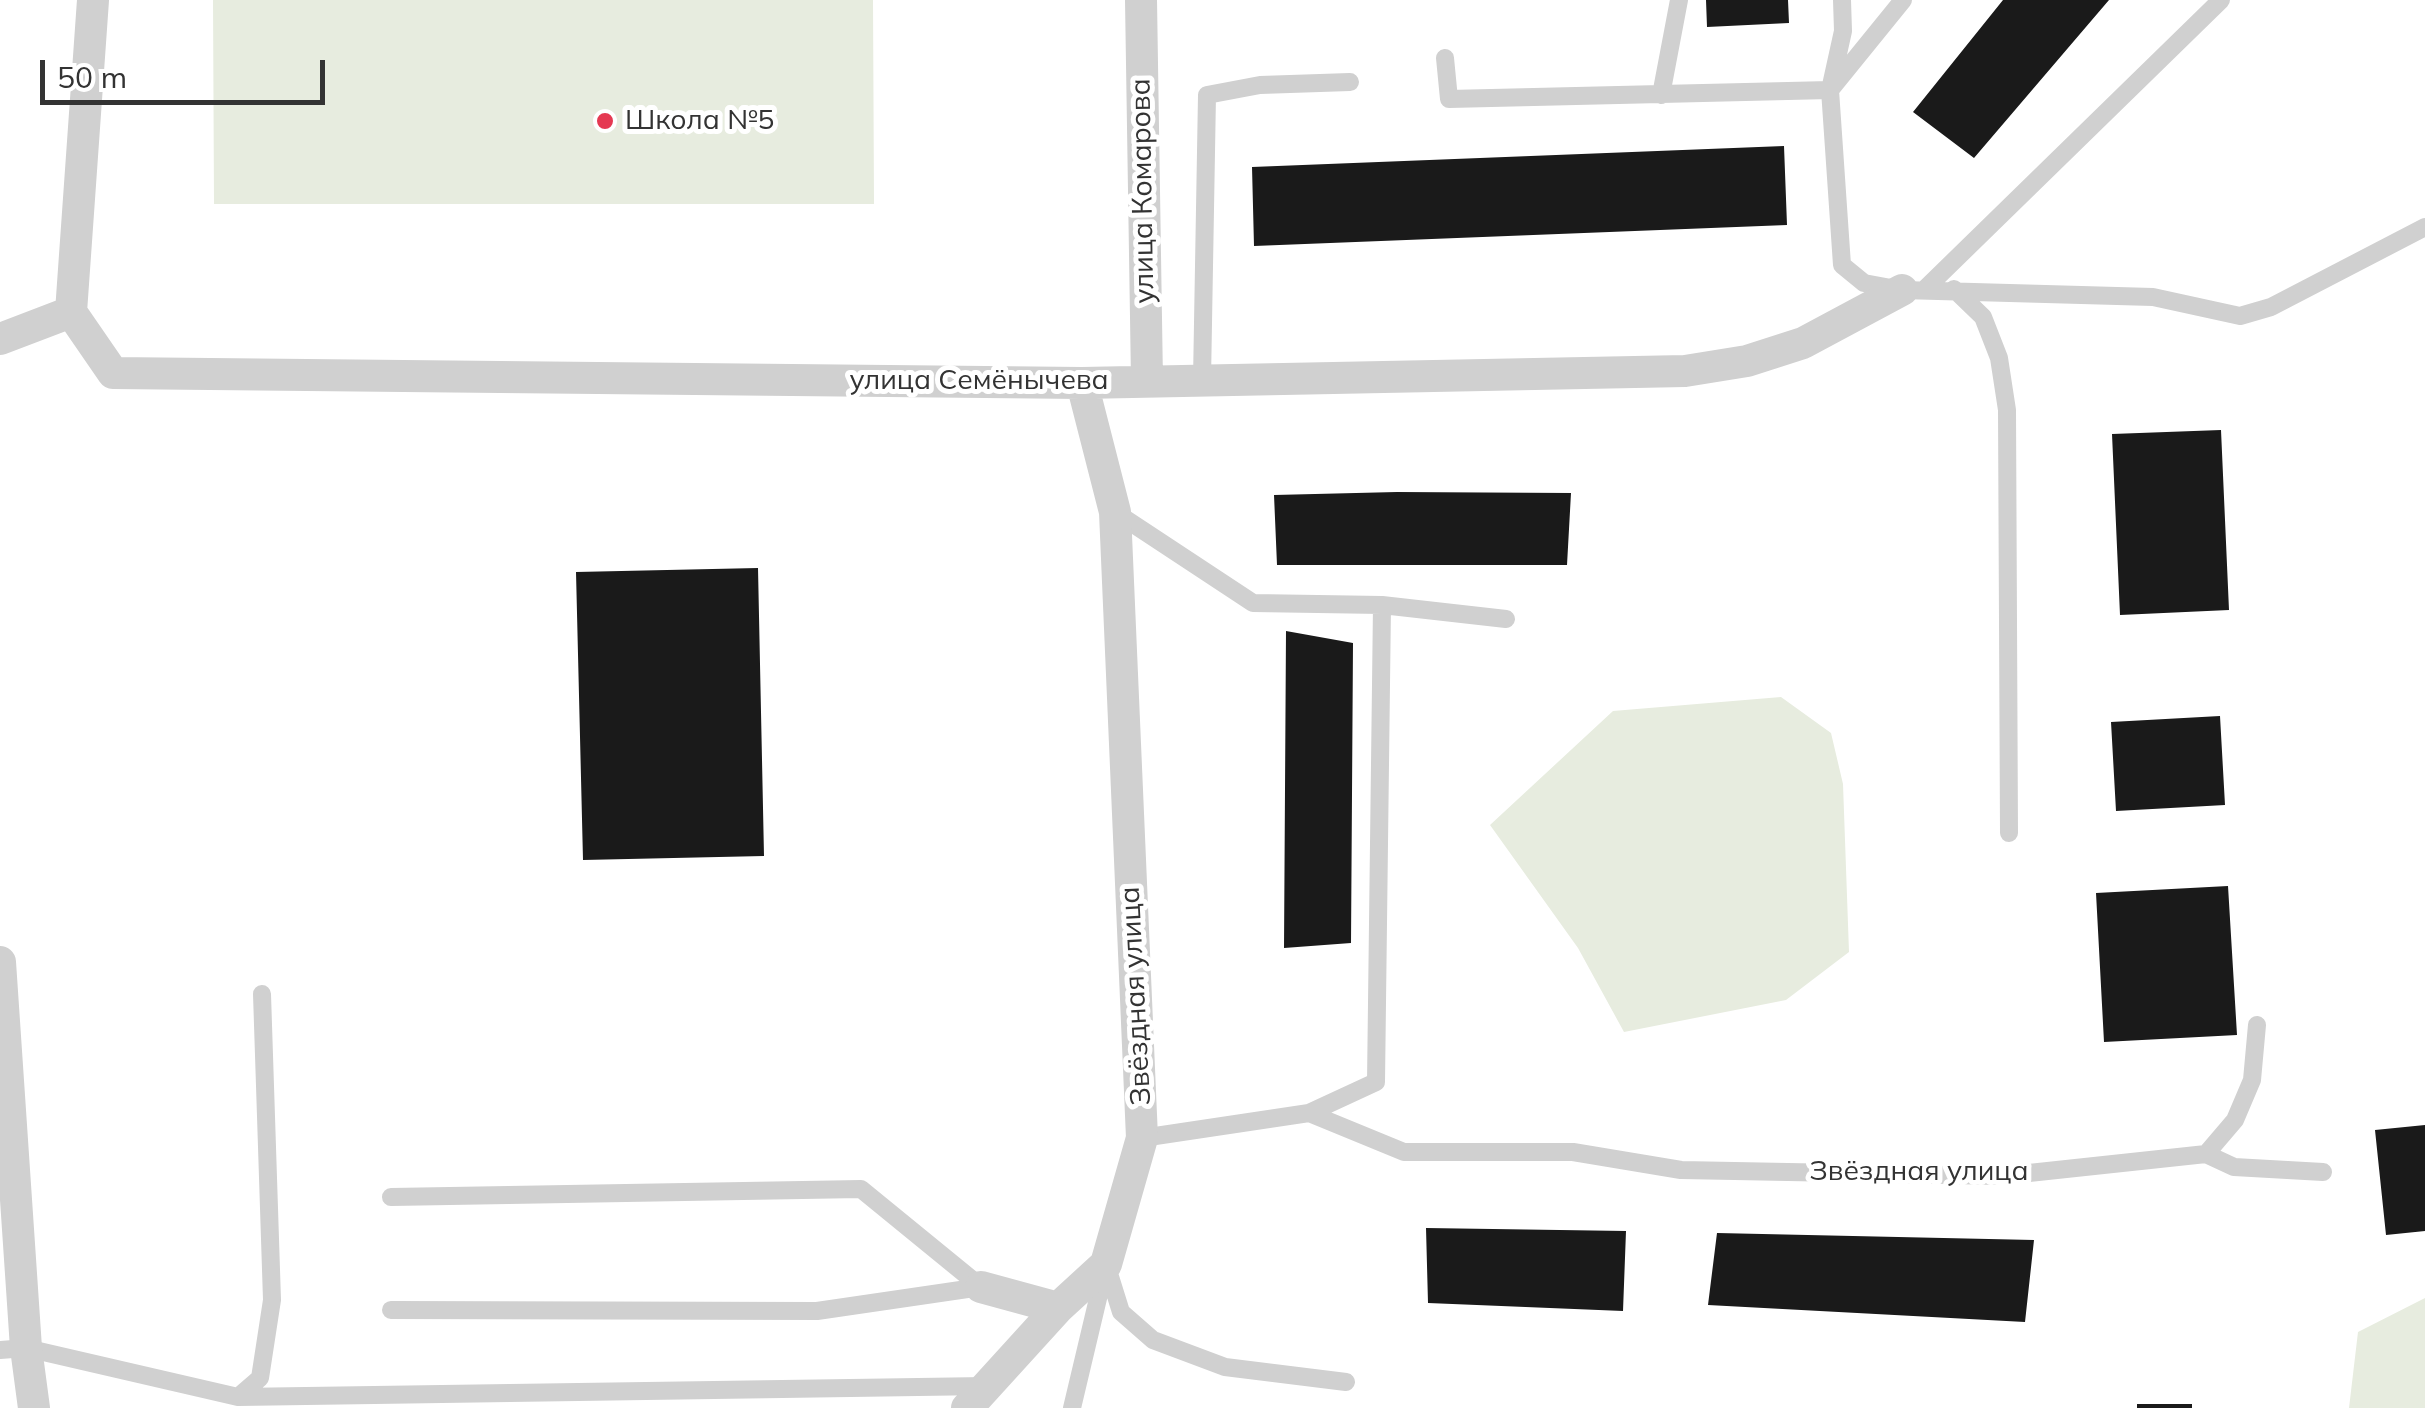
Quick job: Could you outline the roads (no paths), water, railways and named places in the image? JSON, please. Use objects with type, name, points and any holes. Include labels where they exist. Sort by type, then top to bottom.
[{"type":"street","points":[[0,339],[71,312],[93,0]]},
{"type":"street","name":"улица Комарова","points":[[1141,0],[1147,381]]},
{"type":"street","name":"улица Семёнычева","points":[[71,312],[113,373],[1082,383],[1685,371],[1746,361],[1803,343],[1914,290]]},
{"type":"street","name":"Звёздная улица","points":[[1082,383],[1115,512],[1142,1138]]},
{"type":"street","points":[[0,962],[13,1349],[34,1408]]},
{"type":"street","points":[[977,1397],[1058,1308],[1106,1264],[1142,1138]]},
{"type":"street","points":[[981,1287],[1058,1308]]},
{"type":"lane","points":[[1661,94],[1678,0]]},
{"type":"lane","points":[[1842,0],[1842,31],[1830,90],[1842,265],[1864,282],[1914,290],[2153,297],[2240,316],[2271,307],[2425,227]]},
{"type":"lane","points":[[1445,58],[1449,99],[1830,90],[1903,0]]},
{"type":"lane","points":[[1914,290],[2221,0]]},
{"type":"lane","points":[[1202,380],[1207,95],[1260,85],[1350,82]]},
{"type":"lane","points":[[1954,289],[1983,317],[1999,358],[2007,410],[2008,833]]},
{"type":"lane","points":[[1115,512],[1252,602],[1382,606],[1506,619]]},
{"type":"lane","points":[[1310,1113],[1376,1082],[1382,606]]},
{"type":"lane","points":[[240,1402],[260,1378],[272,1300],[262,994]]},
{"type":"lane","points":[[2257,1025],[2252,1080],[2235,1120],[2206,1154],[2234,1166],[2323,1172]]},
{"type":"lane","name":"Звёздная улица","points":[[1142,1138],[1310,1113],[1404,1152],[1572,1152],[1681,1170],[2001,1176],[2206,1154]]},
{"type":"lane","points":[[391,1198],[861,1189],[981,1287]]},
{"type":"lane","points":[[1106,1264],[1121,1312],[1153,1340],[1225,1367],[1346,1382]]},
{"type":"lane","points":[[1072,1408],[1106,1264]]},
{"type":"lane","points":[[391,1310],[817,1311],[981,1287]]},
{"type":"lane","points":[[13,1349],[240,1402],[977,1397]]},
{"type":"place","name":"Школа №5","points":[[605,121]]}]
